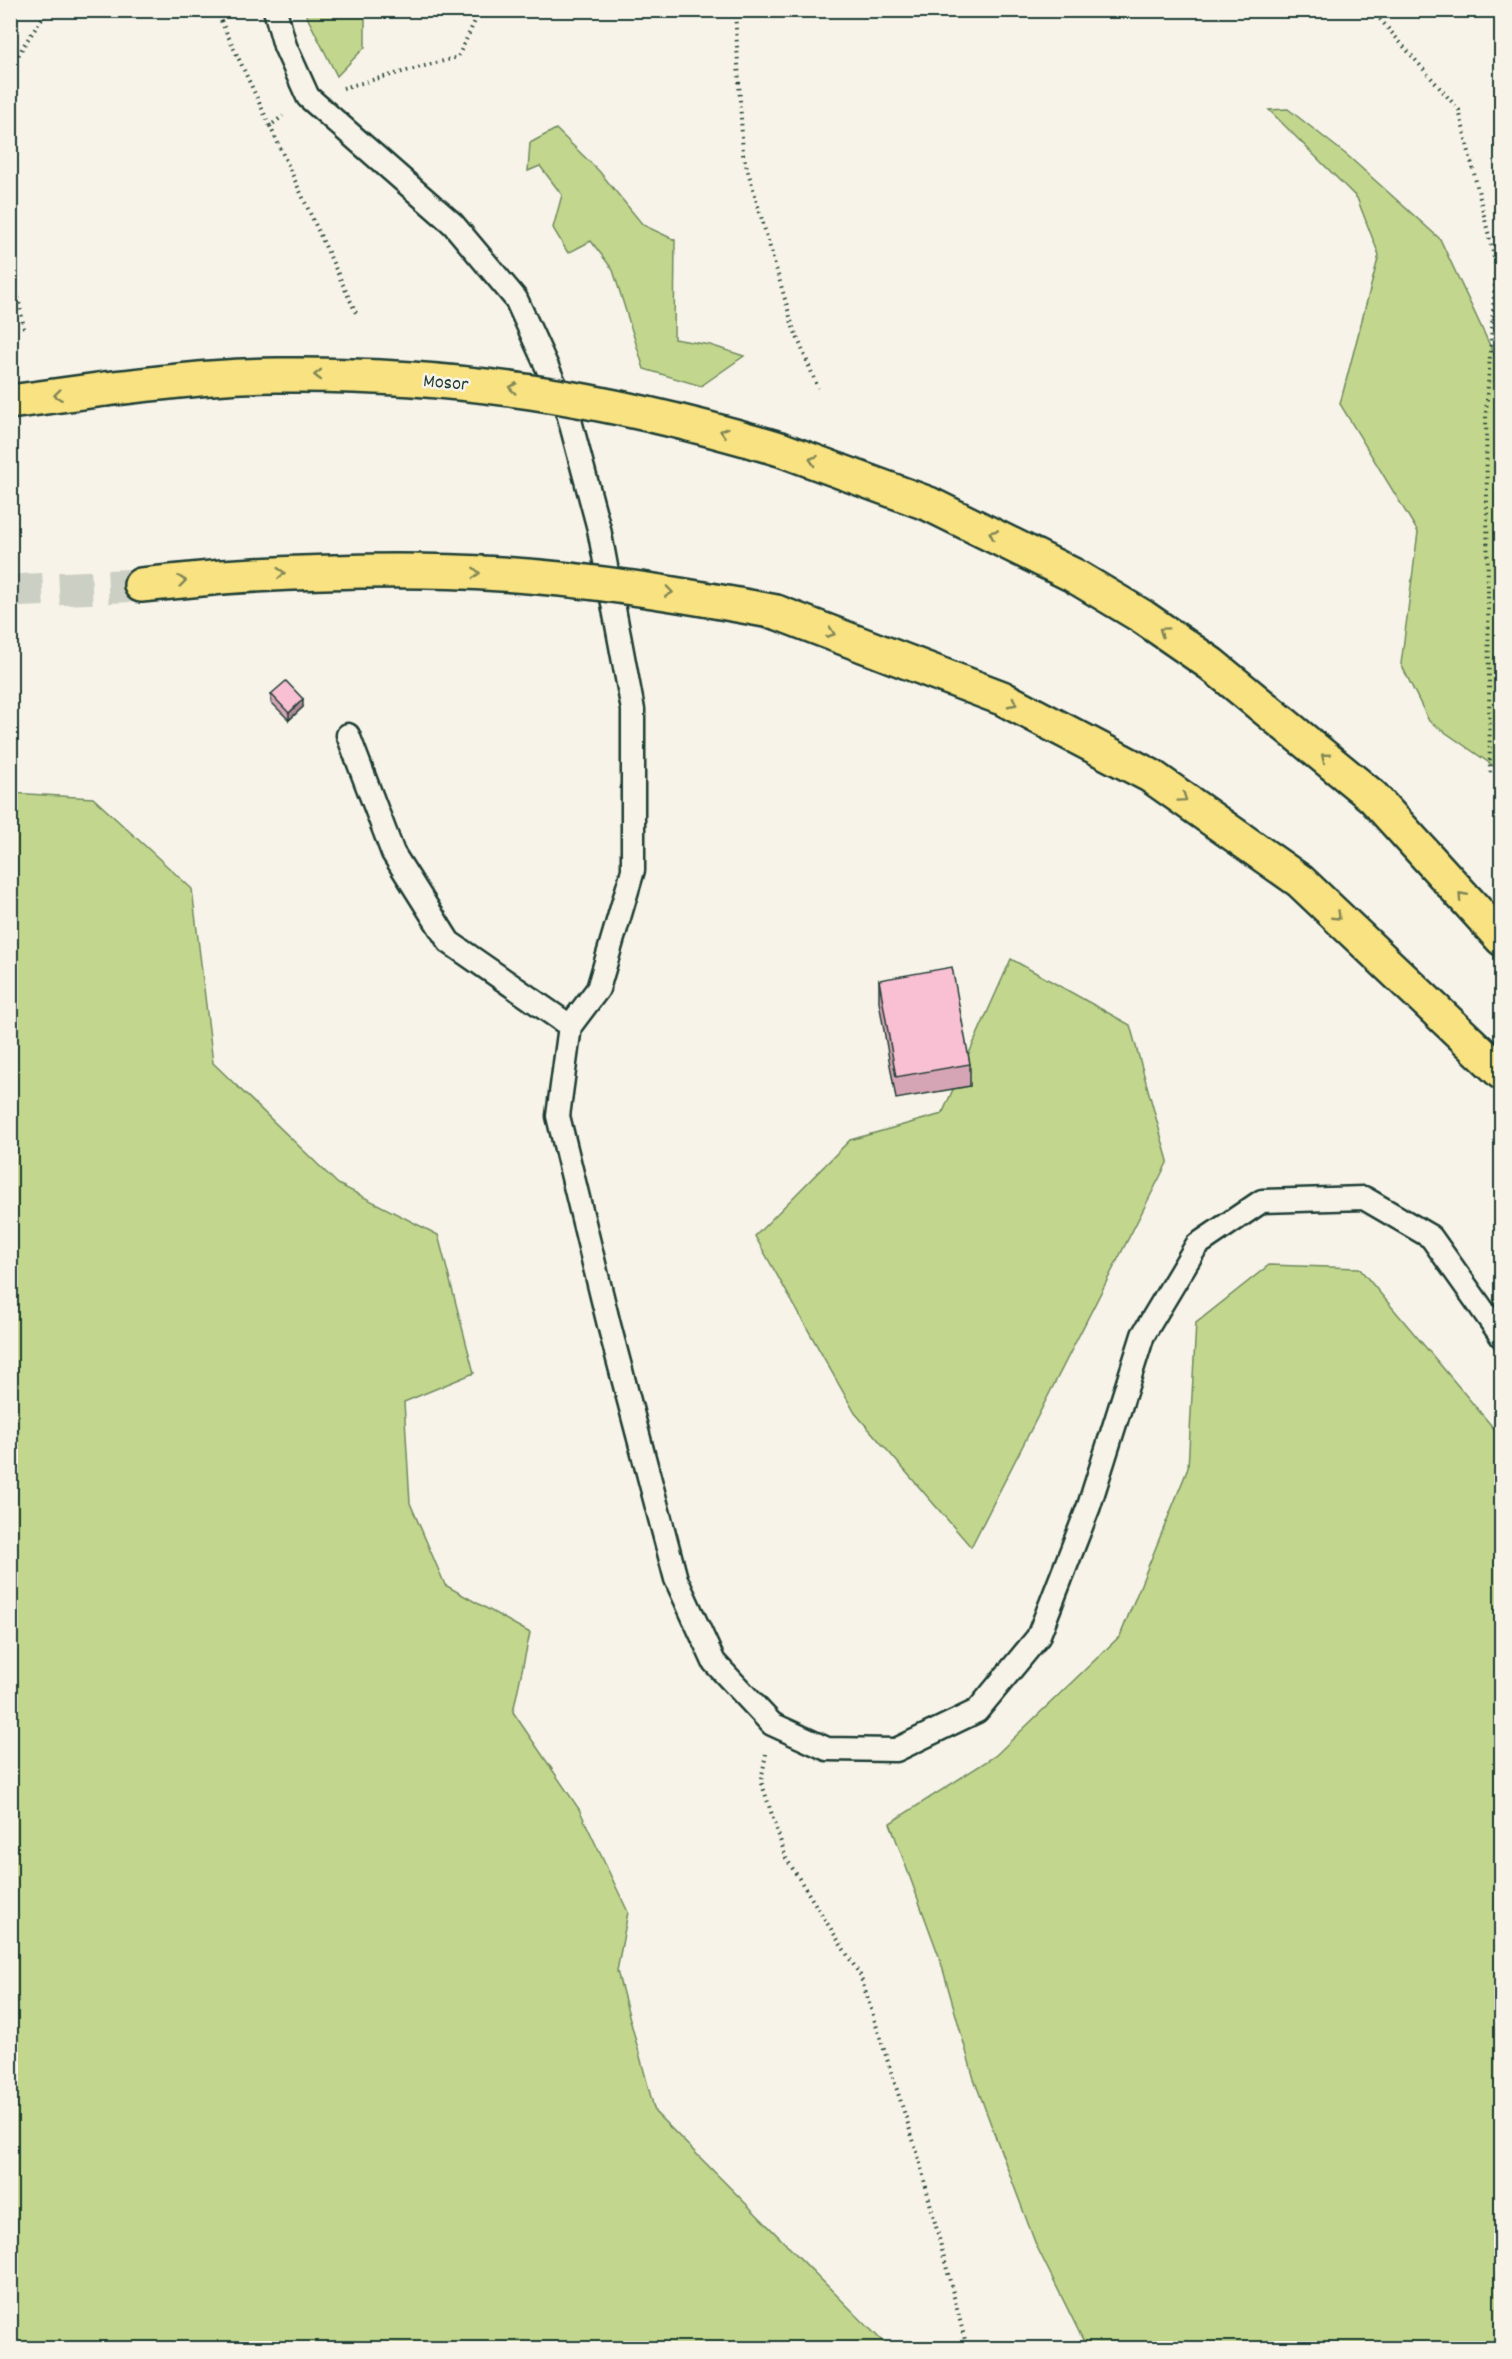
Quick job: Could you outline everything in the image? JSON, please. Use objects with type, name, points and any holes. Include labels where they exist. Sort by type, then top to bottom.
[{"type":"highway","name":"Mosor","points":[[10,402],[105,389],[275,375],[360,375],[446,380],[531,390],[615,405],[698,424],[780,449],[929,504],[1001,537],[1073,575],[1211,663],[1373,797],[1502,939]]},
{"type":"highway","points":[[141,585],[222,577],[350,571],[501,574],[593,582],[674,593],[776,612],[1002,698],[1151,776],[1300,881],[1502,1073]]},
{"type":"lane","points":[[274,10],[285,46],[308,97],[453,224],[516,299],[568,413],[599,529],[633,710],[633,870],[598,989],[570,1026],[558,1116],[609,1325],[676,1579],[714,1662],[772,1724],[827,1749],[896,1750],[977,1711],[1038,1637],[1089,1506],[1143,1335],[1197,1245],[1262,1202],[1364,1198],[1431,1237],[1502,1337]]},
{"type":"lane","points":[[348,735],[393,853],[449,942],[570,1026]]},
{"type":"path","points":[[10,71],[24,45],[48,10]]},
{"type":"path","points":[[216,10],[356,313]]},
{"type":"path","points":[[270,126],[308,97],[458,57],[480,10]]},
{"type":"path","points":[[735,10],[743,154],[793,327],[818,388]]},
{"type":"path","points":[[1372,10],[1459,110],[1496,266],[1486,414],[1490,775]]},
{"type":"path","points":[[10,256],[24,328]]},
{"type":"path","points":[[1493,317],[1502,331]]},
{"type":"path","points":[[772,1724],[761,1781],[786,1858],[860,1975],[917,2152],[968,2349]]},
{"type":"green space","points":[[304,11],[365,11],[365,47],[337,76]]},
{"type":"green space","points":[[1288,109],[1348,156],[1440,239],[1501,369],[1501,771],[1429,721],[1401,664],[1418,532],[1340,404],[1379,255],[1357,198],[1269,110]]},
{"type":"green space","points":[[556,129],[599,171],[643,225],[675,240],[674,339],[710,345],[744,356],[701,386],[644,369],[613,270],[591,241],[568,253],[553,228],[562,195],[540,166],[528,171],[530,143]]},
{"type":"green space","points":[[11,793],[93,798],[192,889],[213,1063],[338,1184],[438,1235],[474,1373],[404,1402],[410,1503],[445,1585],[530,1633],[513,1712],[579,1809],[628,1912],[617,1971],[655,2112],[889,2348],[11,2348]]},
{"type":"green space","points":[[1011,959],[1130,1025],[1168,1161],[971,1547],[855,1413],[755,1236],[850,1140],[942,1114]]},
{"type":"green space","points":[[1269,1265],[1359,1268],[1501,1437],[1501,2348],[1087,2348],[1036,2245],[974,2079],[940,1959],[890,1823],[995,1756],[1120,1636],[1188,1468],[1196,1323]]},
{"type":"building","points":[[286,681],[303,699],[289,713],[271,694]]},
{"type":"building","points":[[952,967],[970,1064],[896,1077],[879,980]]},
{"type":"tunnel","points":[[10,591],[141,585]]}]
